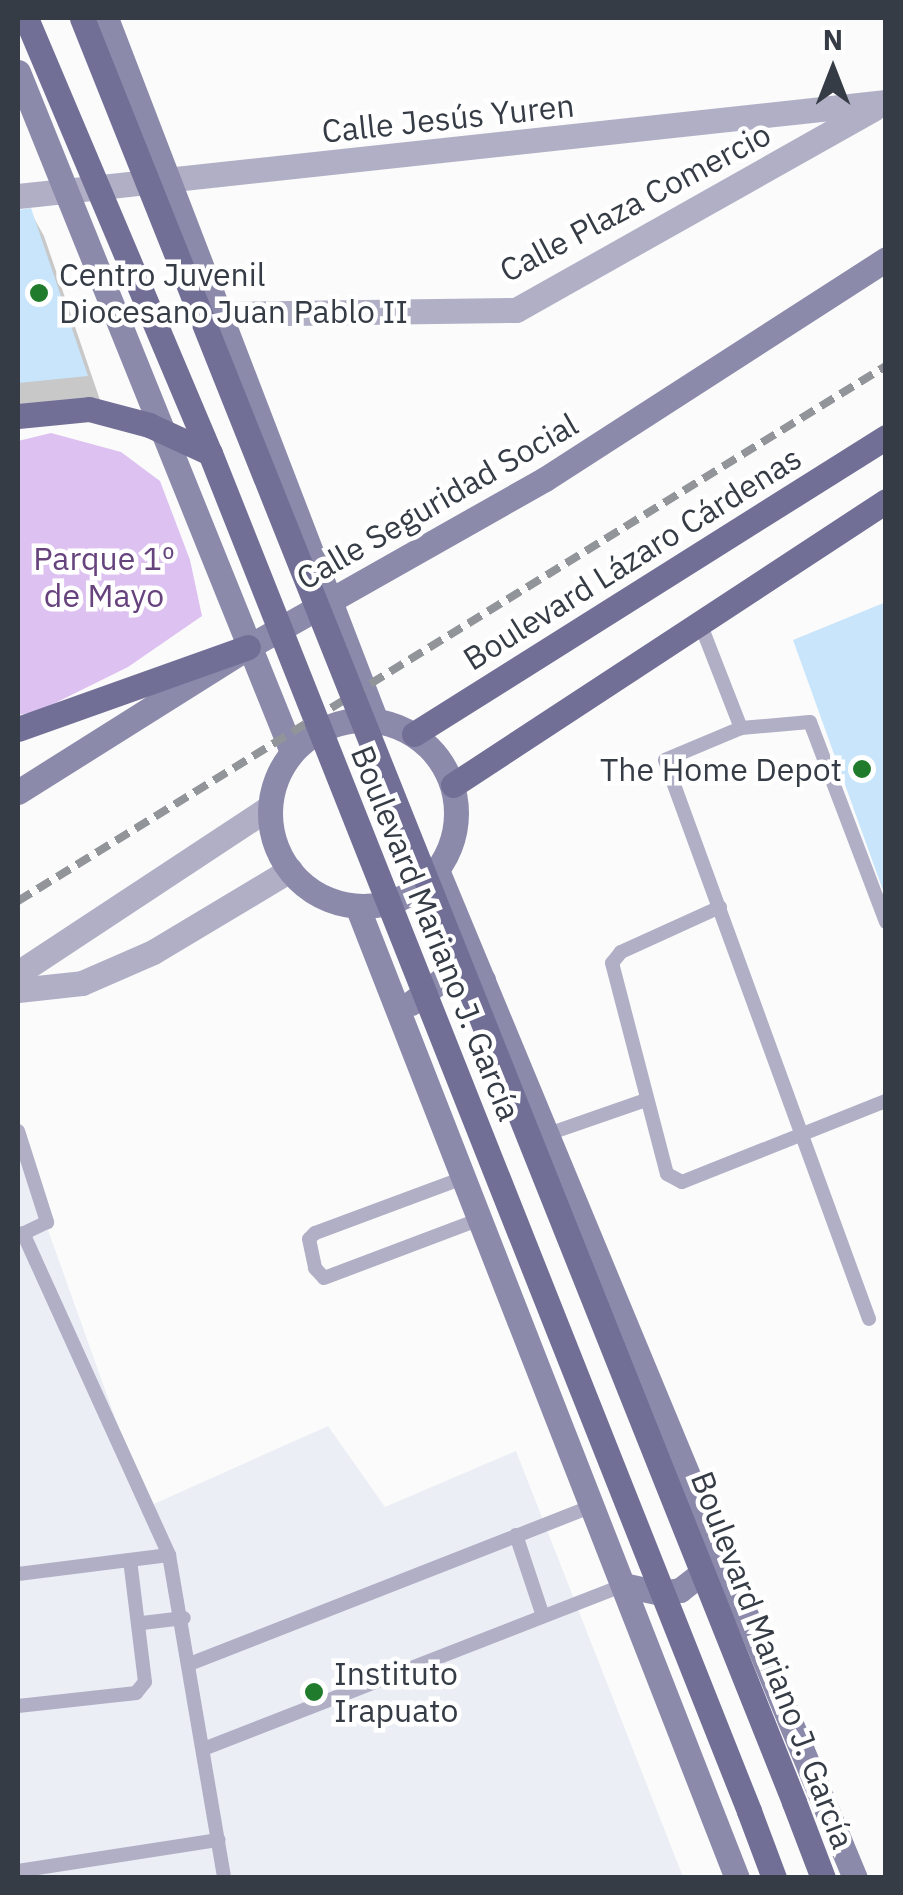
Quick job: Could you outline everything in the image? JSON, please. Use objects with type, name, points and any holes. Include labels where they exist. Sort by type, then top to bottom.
[{"type":"main road","name":"Boulevard Mariano J. García","points":[[26,18],[210,452],[774,1878]]},
{"type":"main road","name":"Boulevard Mariano J. García","points":[[82,18],[823,1878]]},
{"type":"main road","points":[[18,416],[89,410],[149,425],[210,452]]},
{"type":"main road","name":"Boulevard Lázaro Cárdenas","points":[[414,734],[886,437]]},
{"type":"main road","points":[[453,785],[886,500]]},
{"type":"main road","points":[[22,729],[248,647]]},
{"type":"street","points":[[106,18],[376,720]]},
{"type":"street","points":[[18,72],[292,752]]},
{"type":"street","name":"Calle Jesús Yuren","points":[[18,196],[68,194],[886,102]]},
{"type":"street","name":"Calle Plaza Comercio","points":[[222,314],[516,310],[886,102]]},
{"type":"street","name":"Calle Seguridad Social","points":[[18,792],[248,647],[545,479],[886,259]]},
{"type":"street","points":[[376,720],[414,734],[444,765],[453,785],[456,830],[438,870],[387,903],[357,906],[331,900],[290,870],[278,852],[270,808],[292,752],[330,726],[376,720]]},
{"type":"street","points":[[18,973],[270,808]]},
{"type":"street","points":[[18,990],[82,983],[153,952],[290,870]]},
{"type":"street","points":[[438,870],[855,1878]]},
{"type":"street","points":[[357,906],[737,1878]]},
{"type":"street","points":[[400,1018],[430,985],[455,977],[482,980]]},
{"type":"street","points":[[623,1586],[661,1594],[680,1590],[698,1581],[722,1552]]},
{"type":"lane","points":[[700,623],[741,728]]},
{"type":"lane","points":[[869,1319],[665,760],[741,728],[810,722],[886,922]]},
{"type":"lane","points":[[720,906],[621,952],[612,963],[643,1101],[667,1174],[682,1182],[886,1101]]},
{"type":"lane","points":[[548,1134],[643,1101]]},
{"type":"lane","points":[[18,1132],[47,1222],[20,1235],[169,1555],[192,1663],[224,1878]]},
{"type":"lane","points":[[463,1178],[315,1233],[309,1239],[315,1268],[324,1278],[480,1219]]},
{"type":"lane","points":[[192,1663],[592,1506]]},
{"type":"lane","points":[[516,1535],[544,1616]]},
{"type":"lane","points":[[18,1574],[169,1555]]},
{"type":"lane","points":[[18,1706],[136,1693],[145,1682],[142,1623],[130,1560]]},
{"type":"lane","points":[[206,1748],[623,1586]]},
{"type":"lane","points":[[142,1623],[184,1618]]},
{"type":"lane","points":[[18,1871],[219,1840]]},
{"type":"shaded area","name":"Instituto Irapuato","points":[[18,1146],[147,1507],[328,1426],[385,1507],[516,1451],[683,1877],[18,1877]]},
{"type":"green space","name":"Parque 1º de Mayo","points":[[51,433],[121,452],[160,481],[190,560],[202,616],[128,667],[39,711],[18,715],[18,441]]},
{"type":"building","name":"Centro Juvenil Diocesano Juan Pablo II","points":[[31,208],[88,376],[18,383],[18,210]]},
{"type":"building","name":"The Home Depot","points":[[886,602],[886,896],[885,896],[793,640]]},
{"type":"railway","points":[[18,901],[886,366]]},
{"type":"place","name":"Centro Juvenil Diocesano Juan Pablo II","points":[[39,293]]},
{"type":"place","name":"The Home Depot","points":[[862,769]]},
{"type":"place","name":"Instituto Irapuato","points":[[314,1692]]}]
